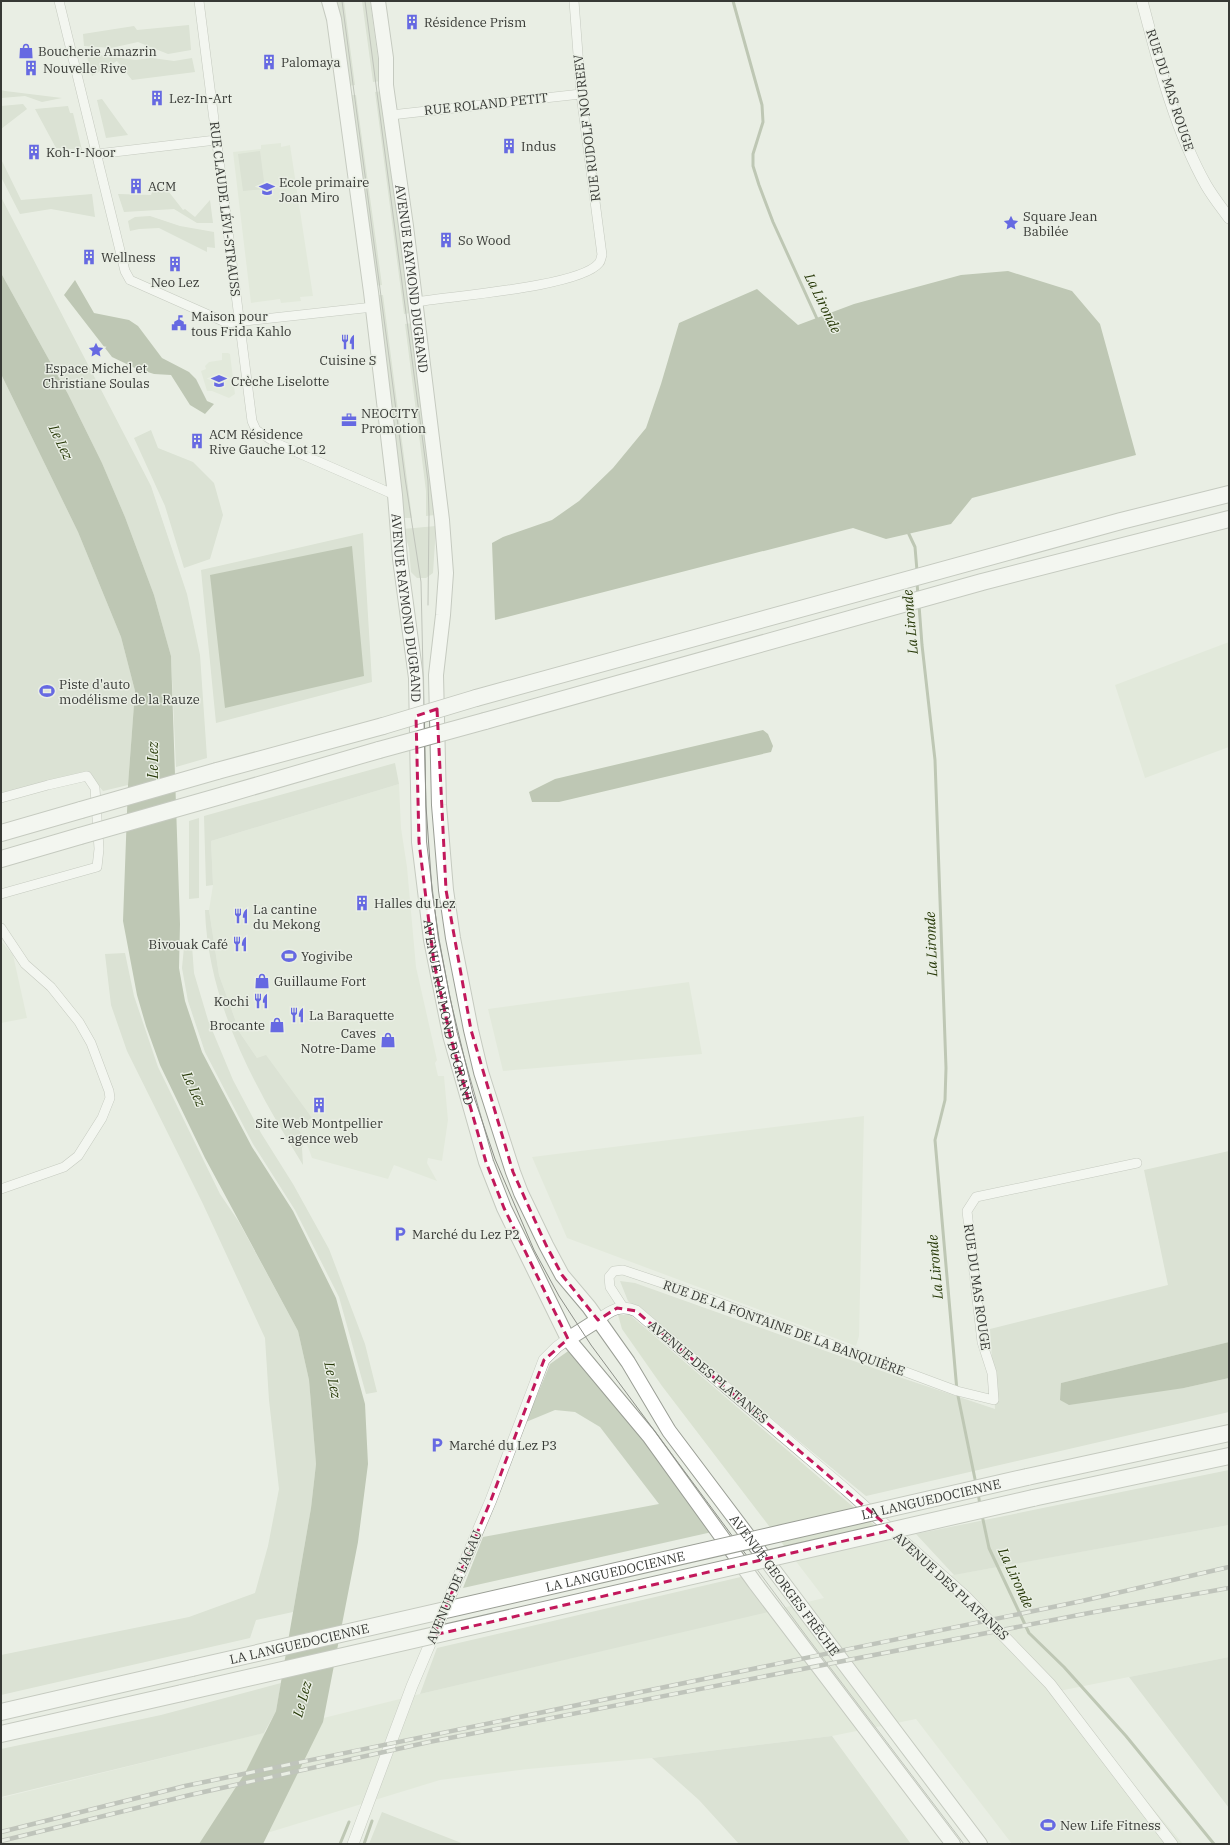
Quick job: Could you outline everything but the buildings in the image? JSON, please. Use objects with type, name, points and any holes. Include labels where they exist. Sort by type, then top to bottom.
[{"type":"highway","points":[[1,834],[218,771],[383,726],[476,698],[978,560],[1229,494]]},
{"type":"highway","points":[[1,859],[379,750],[870,613],[982,582],[1229,519]]},
{"type":"highway","name":"LA LANGUEDOCIENNE","points":[[1,1712],[1027,1477],[1229,1434]]},
{"type":"highway","name":"LA LANGUEDOCIENNE","points":[[1,1734],[1033,1498],[1229,1456]]},
{"type":"main road","name":"AVENUE RAYMOND DUGRAND","points":[[329,1],[334,19],[373,307],[395,494],[400,560],[416,678],[419,842],[431,940],[450,1035],[476,1130],[504,1208]]},
{"type":"main road","name":"AVENUE RAYMOND DUGRAND","points":[[378,1],[386,58],[386,85],[416,302],[438,480],[446,573],[436,675],[440,806],[446,890],[453,938],[481,1072],[513,1172],[521,1193],[538,1228]]},
{"type":"main road","name":"AVENUE GEORGES FRÊCHE","points":[[504,1208],[551,1307],[568,1339],[649,1436],[760,1589],[953,1844]]},
{"type":"main road","name":"AVENUE GEORGES FRÊCHE","points":[[538,1228],[562,1275],[598,1320],[628,1362],[669,1431],[980,1844]]},
{"type":"main road","points":[[568,1339],[598,1320]]},
{"type":"street","points":[[59,1],[124,271],[130,280],[227,323],[239,323],[373,307]]},
{"type":"street","name":"RUE CLAUDE LÉVI-STRAUSS","points":[[199,1],[252,421],[256,430],[278,444],[395,494]]},
{"type":"street","name":"RUE RUDOLF NOUREEV","points":[[416,302],[511,290],[562,280],[589,270],[600,263],[602,255],[580,94],[574,1]]},
{"type":"street","name":"RUE DU MAS ROUGE","points":[[1142,1],[1150,33],[1184,138],[1207,186],[1229,218]]},
{"type":"street","name":"RUE ROLAND PETIT","points":[[391,114],[580,94]]},
{"type":"street","points":[[97,154],[216,140]]},
{"type":"street","points":[[1,798],[87,776],[94,788],[99,849],[97,867],[1,894]]},
{"type":"street","points":[[1,928],[25,964],[50,987],[79,1022],[102,1067],[110,1098],[95,1130],[78,1156],[70,1163],[64,1167],[1,1189]]},
{"type":"street","name":"RUE DU MAS ROUGE","points":[[994,1400],[992,1373],[982,1342],[967,1211],[976,1197],[1137,1163]]},
{"type":"street","name":"RUE DE LA FONTAINE DE LA BANQUIÈRE","points":[[623,1307],[610,1287],[609,1277],[614,1271],[623,1270],[704,1296],[957,1391],[994,1400]]},
{"type":"street","points":[[598,1320],[617,1308],[623,1307]]},
{"type":"street","name":"AVENUE DES PLATANES","points":[[623,1307],[636,1311],[699,1364],[845,1489],[965,1596],[1050,1684],[1172,1844]]},
{"type":"street","name":"AVENUE DE L'AGAU","points":[[353,1844],[412,1686],[491,1500],[544,1360],[557,1347],[568,1339]]},
{"type":"highlighted area","points":[[437,709],[446,890],[471,1030],[513,1172],[546,1245],[562,1275],[598,1320],[617,1308],[636,1311],[892,1530],[434,1635],[491,1500],[544,1360],[568,1339],[504,1208],[486,1162],[450,1035],[434,963],[419,842],[416,716]]},
{"type":"shaded area","points":[[334,1],[344,1],[355,85],[348,86]]},
{"type":"shaded area","points":[[362,1],[370,1],[381,81],[373,82]]},
{"type":"shaded area","points":[[189,25],[191,50],[168,54],[138,42],[111,48],[84,46],[83,34],[134,26],[137,30]]},
{"type":"shaded area","points":[[86,53],[135,60],[152,58],[174,61],[192,58],[195,72],[132,80],[117,61],[92,76]]},
{"type":"shaded area","points":[[1,90],[62,98],[42,102],[25,96],[1,98]]},
{"type":"shaded area","points":[[382,91],[411,313],[404,314],[375,92]]},
{"type":"shaded area","points":[[349,95],[356,95],[382,285],[375,286]]},
{"type":"shaded area","points":[[102,99],[128,135],[106,138],[97,100]]},
{"type":"shaded area","points":[[23,104],[27,109],[1,129],[1,106]]},
{"type":"shaded area","points":[[68,106],[70,113],[73,113],[82,150],[56,148],[35,109]]},
{"type":"shaded area","name":"Ecole primaire Joan Miro","points":[[281,143],[281,147],[290,145],[313,296],[300,297],[301,301],[281,303],[280,299],[251,303],[233,152],[261,149],[261,145]]},
{"type":"shaded area","points":[[260,151],[265,189],[243,191],[238,154]]},
{"type":"shaded area","points":[[1,159],[21,200],[92,194],[95,217],[51,209],[20,214],[1,177]]},
{"type":"shaded area","points":[[154,187],[165,187],[183,210],[185,209],[195,217],[210,200],[213,223],[197,223],[174,209],[124,212],[118,194],[151,195]]},
{"type":"shaded area","points":[[1,197],[151,486],[187,594],[200,655],[207,758],[176,767],[171,656],[154,595],[125,517],[102,463],[68,394],[1,273]]},
{"type":"shaded area","points":[[150,216],[180,226],[214,232],[215,248],[207,247],[207,252],[159,228],[130,231],[128,221],[135,217]]},
{"type":"shaded area","points":[[375,295],[383,295],[412,518],[402,518]]},
{"type":"shaded area","points":[[413,323],[435,515],[426,516],[426,491],[405,324]]},
{"type":"shaded area","name":"Crèche Liselotte","points":[[222,353],[230,354],[235,394],[229,398],[212,391],[207,391],[201,371],[206,369],[205,366],[209,362],[222,360]]},
{"type":"shaded area","points":[[1,374],[78,532],[121,637],[135,691],[128,785],[103,791],[90,776],[1,795]]},
{"type":"shaded area","points":[[151,430],[158,448],[193,462],[214,483],[223,515],[210,559],[184,568],[165,506],[134,438]]},
{"type":"shaded area","points":[[436,526],[433,573],[426,578],[417,578],[411,572],[409,548],[403,529]]},
{"type":"shaded area","points":[[363,533],[372,682],[216,723],[201,570]]},
{"type":"shaded area","points":[[1229,642],[1229,747],[1145,778],[1115,685]]},
{"type":"shaded area","points":[[395,763],[399,784],[211,841],[213,885],[206,886],[204,816]]},
{"type":"shaded area","points":[[399,784],[401,828],[407,867],[416,967],[437,1060],[435,1063],[438,1076],[444,1076],[448,1120],[442,1161],[428,1158],[427,1163],[437,1181],[394,1165],[388,1179],[312,1158],[305,1139],[297,1127],[311,1119],[257,1058],[240,1033],[219,975],[209,910],[213,885],[211,841]]},
{"type":"shaded area","points":[[199,818],[199,898],[189,899],[189,821]]},
{"type":"shaded area","points":[[205,910],[209,910],[219,975],[240,1033],[257,1058],[266,1055],[312,1118],[297,1127],[305,1139],[302,1148],[303,1165],[268,1106],[237,1044],[215,978],[208,944]]},
{"type":"shaded area","points":[[1,941],[13,955],[27,1018],[1,1023]]},
{"type":"shaded area","points":[[192,946],[194,973],[208,1020],[233,1080],[261,1133],[293,1184],[329,1249],[365,1344],[377,1392],[366,1394],[339,1297],[295,1210],[253,1144],[205,1052],[188,1001],[182,968],[184,947]]},
{"type":"shaded area","points":[[125,953],[134,996],[158,1067],[220,1194],[239,1222],[298,1331],[309,1380],[316,1464],[311,1508],[293,1612],[256,1620],[250,1638],[1,1695],[1,1655],[189,1617],[255,1593],[268,1546],[279,1489],[269,1400],[265,1338],[203,1204],[127,1051],[111,1005],[105,954]]},
{"type":"shaded area","points":[[689,982],[702,1054],[503,1071],[488,1009]]},
{"type":"shaded area","points":[[864,1116],[859,1336],[856,1346],[567,1238],[532,1157]]},
{"type":"shaded area","points":[[1229,1151],[1229,1342],[1061,1383],[1184,1388],[1229,1378],[1229,1412],[866,1496],[628,1301],[620,1281],[635,1283],[893,1375],[995,1409],[990,1329],[1168,1285],[1144,1170]]},
{"type":"shaded area","points":[[618,1315],[630,1315],[936,1578],[1229,1525],[1229,1657],[1054,1692],[1183,1844],[1012,1844],[916,1719],[832,1736],[652,1758],[528,1769],[440,1780],[231,1844],[1,1844],[1,1798],[420,1694],[824,1598],[662,1386],[622,1329]]},
{"type":"shaded area","points":[[571,1349],[653,1448],[712,1532],[463,1588],[483,1537],[659,1504],[600,1427],[575,1412],[555,1410],[526,1422],[550,1364]]},
{"type":"shaded area","points":[[1229,1470],[1229,1525],[954,1575],[916,1534]]},
{"type":"shaded area","points":[[745,1576],[768,1612],[420,1694],[437,1648]]},
{"type":"shaded area","points":[[1229,1657],[1229,1808],[1129,1677]]},
{"type":"shaded area","points":[[281,1683],[276,1711],[264,1733],[1,1797],[1,1749],[161,1715]]},
{"type":"shaded area","points":[[832,1736],[911,1844],[739,1844],[699,1800],[652,1758]]},
{"type":"shaded area","points":[[382,1812],[464,1844],[369,1844]]},
{"type":"water","points":[[1008,271],[1072,291],[1100,324],[1136,455],[972,498],[951,524],[886,539],[853,528],[495,620],[492,543],[503,537],[552,520],[579,501],[613,468],[646,428],[679,323],[757,289],[798,325],[854,304],[961,275]]},
{"type":"water","name":"Le Lez","points":[[1,273],[68,394],[102,463],[125,517],[154,595],[171,656],[180,924],[179,968],[185,1001],[202,1052],[252,1147],[293,1211],[336,1298],[365,1404],[368,1464],[358,1542],[323,1722],[263,1844],[199,1844],[245,1773],[276,1711],[311,1508],[316,1464],[309,1380],[298,1331],[205,1158],[160,1065],[137,995],[123,921],[128,785],[135,691],[121,637],[78,532],[1,374]]},
{"type":"water","points":[[75,280],[94,313],[129,320],[138,326],[162,358],[189,372],[196,379],[207,401],[214,404],[205,414],[190,405],[171,375],[154,374],[135,368],[112,357],[64,295]]},
{"type":"water","points":[[352,546],[364,676],[225,708],[210,575]]},
{"type":"water","points":[[763,730],[768,734],[773,746],[771,752],[559,802],[532,802],[529,792],[555,779]]},
{"type":"water","points":[[1229,1342],[1229,1378],[1184,1388],[1069,1405],[1060,1400],[1061,1383]]},
{"type":"waterway","name":"La Lironde","points":[[733,1],[762,105],[763,122],[753,154],[753,166],[773,222],[818,321]]},
{"type":"waterway","name":"La Lironde","points":[[907,530],[915,547],[917,571]]},
{"type":"waterway","name":"La Lironde","points":[[917,583],[918,595]]},
{"type":"waterway","name":"La Lironde","points":[[919,605],[935,760],[946,1068],[945,1100],[935,1140],[957,1391],[976,1484]]},
{"type":"waterway","name":"La Lironde","points":[[978,1493],[980,1505]]},
{"type":"waterway","name":"La Lironde","points":[[982,1515],[989,1548],[1029,1633],[1064,1667],[1126,1736],[1214,1844]]},
{"type":"waterway","points":[[364,1844],[372,1821]]},
{"type":"waterway","points":[[340,1844],[349,1822]]},
{"type":"tram line","points":[[342,1],[405,478],[421,582],[426,806],[432,891],[450,998],[473,1094],[495,1159],[534,1250],[559,1296],[591,1345],[810,1641],[964,1844]]},
{"type":"tram line","points":[[365,1],[428,481],[428,605]]},
{"type":"railway","points":[[1,1832],[185,1786],[1082,1601],[1229,1567]]},
{"type":"railway","points":[[1,1841],[190,1795],[429,1742],[1089,1613],[1229,1588]]},
{"type":"place","name":"Résidence Prism","points":[[412,22]]},
{"type":"place","name":"Boucherie Amazrin","points":[[26,51]]},
{"type":"place","name":"Palomaya","points":[[269,62]]},
{"type":"place","name":"Nouvelle Rive","points":[[31,68]]},
{"type":"place","name":"Lez-In-Art","points":[[157,98]]},
{"type":"place","name":"Indus","points":[[509,146]]},
{"type":"place","name":"Koh-I-Noor","points":[[34,152]]},
{"type":"place","name":"ACM","points":[[136,186]]},
{"type":"place","name":"Ecole primaire Joan Miro","points":[[267,189]]},
{"type":"place","name":"Square Jean Babilée","points":[[1011,223]]},
{"type":"place","name":"So Wood","points":[[446,240]]},
{"type":"place","name":"Wellness","points":[[89,257]]},
{"type":"place","name":"Neo Lez","points":[[175,264]]},
{"type":"place","name":"Maison pour tous Frida Kahlo","points":[[179,323]]},
{"type":"place","name":"Cuisine S","points":[[348,342]]},
{"type":"place","name":"Espace Michel et Christiane Soulas","points":[[96,350]]},
{"type":"place","name":"Crèche Liselotte","points":[[219,381]]},
{"type":"place","name":"NEOCITY Promotion","points":[[349,420]]},
{"type":"place","name":"ACM Résidence Rive Gauche Lot 12","points":[[197,441]]},
{"type":"place","name":"Piste d'auto modélisme de la Rauze","points":[[47,691]]},
{"type":"place","name":"Halles du Lez","points":[[362,903]]},
{"type":"place","name":"La cantine du Mekong","points":[[241,916]]},
{"type":"place","name":"Bivouak Café","points":[[240,944]]},
{"type":"place","name":"Yogivibe","points":[[289,956]]},
{"type":"place","name":"Guillaume Fort","points":[[262,981]]},
{"type":"place","name":"Kochi","points":[[261,1001]]},
{"type":"place","name":"La Baraquette","points":[[297,1015]]},
{"type":"place","name":"Brocante","points":[[277,1025]]},
{"type":"place","name":"Caves Notre-Dame","points":[[388,1040]]},
{"type":"place","name":"Site Web Montpellier - agence web","points":[[319,1105]]},
{"type":"place","name":"Marché du Lez P2","points":[[400,1234]]},
{"type":"place","name":"Marché du Lez P3","points":[[437,1445]]},
{"type":"place","name":"New Life Fitness","points":[[1048,1825]]}]
